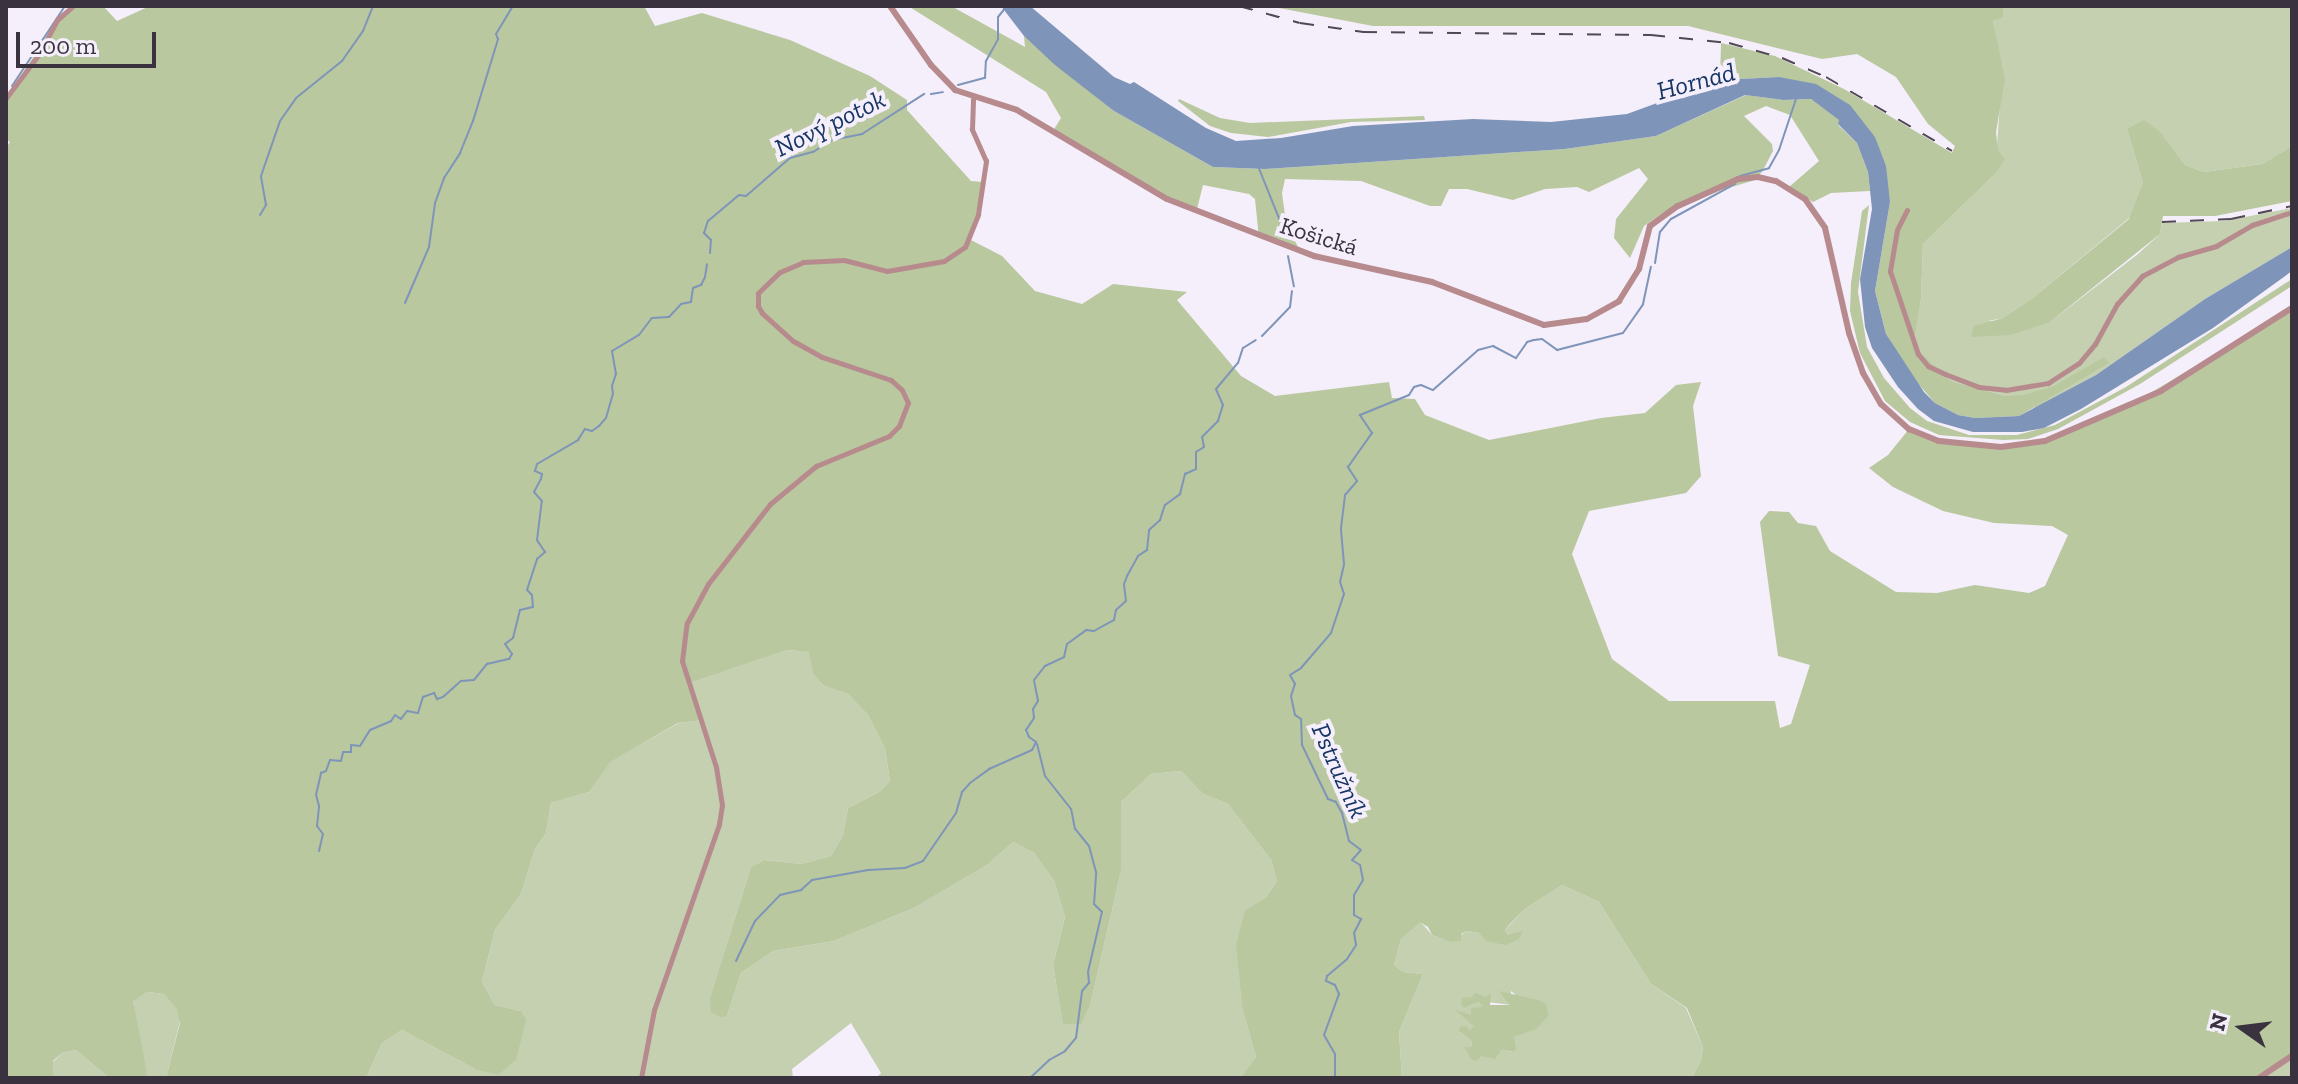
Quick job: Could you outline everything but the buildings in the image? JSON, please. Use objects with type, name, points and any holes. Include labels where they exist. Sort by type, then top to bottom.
[{"type":"street","points":[[9,96],[58,19],[73,6]]},
{"type":"street","name":"Košická","points":[[890,6],[953,88],[973,99],[1017,110],[1167,199],[1284,246],[1342,264],[1432,282],[1544,325],[1568,324],[1604,312],[1619,301],[1639,269],[1650,226],[1678,206],[1738,179],[1758,177],[1776,181],[1805,199],[1825,228],[1849,333],[1872,389],[1892,416],[1909,429],[1939,441],[2001,447],[2045,441],[2161,391],[2292,308]]},
{"type":"street","points":[[641,1078],[654,1010],[719,824],[722,805],[719,778],[682,661],[687,623],[708,584],[770,504],[816,466],[889,436],[899,426],[908,403],[902,390],[891,380],[822,357],[793,341],[762,313],[758,293],[780,272],[803,262],[844,260],[887,271],[944,261],[965,247],[978,214],[986,161],[972,129],[973,99]]},
{"type":"street","points":[[1907,210],[1897,230],[1890,271],[1915,348],[1935,369],[1979,387],[2006,390],[2048,383],[2079,363],[2095,344],[2115,307],[2142,276],[2178,257],[2216,246],[2252,225],[2292,212]]},
{"type":"street","points":[[2259,1078],[2292,1056]]},
{"type":"green space","points":[[74,6],[103,6],[117,21],[150,6],[644,6],[655,26],[702,13],[790,40],[870,76],[907,100],[907,110],[971,181],[983,182],[971,240],[1002,256],[1035,291],[1082,304],[1113,284],[1187,292],[1177,300],[1241,376],[1275,396],[1389,382],[1392,398],[1415,399],[1425,415],[1489,440],[1601,418],[1645,413],[1676,385],[1701,382],[1693,406],[1701,476],[1686,493],[1589,511],[1572,554],[1612,659],[1669,701],[1775,701],[1780,728],[1791,724],[1810,665],[1778,656],[1760,522],[1769,511],[1789,512],[1798,523],[1816,526],[1830,551],[1896,592],[1937,593],[1975,585],[2029,593],[2045,586],[2068,535],[2052,526],[1994,523],[1943,511],[1893,487],[1869,468],[1888,455],[1909,429],[1925,436],[2001,447],[2045,441],[2127,407],[2292,308],[2292,1056],[2259,1078],[1692,1078],[1701,1060],[1703,1047],[1687,1008],[1651,984],[1599,902],[1562,885],[1525,909],[1509,925],[1505,930],[1508,935],[1523,931],[1519,939],[1506,945],[1485,941],[1479,933],[1467,931],[1461,934],[1461,941],[1450,942],[1432,935],[1428,927],[1420,922],[1401,939],[1394,965],[1403,972],[1423,974],[1399,1032],[1402,1078],[1240,1078],[1256,1057],[1243,1011],[1236,945],[1245,910],[1266,897],[1277,881],[1271,860],[1228,804],[1203,794],[1181,771],[1151,774],[1121,802],[1121,871],[1091,1002],[1081,1024],[1063,1024],[1053,965],[1065,917],[1054,881],[1034,853],[1013,842],[987,865],[914,908],[834,941],[773,951],[741,973],[727,1016],[720,1017],[711,1012],[710,997],[751,867],[764,860],[801,864],[831,856],[843,835],[848,808],[879,792],[890,781],[885,749],[868,715],[848,694],[824,686],[813,674],[809,652],[788,650],[687,684],[703,720],[678,723],[610,762],[589,792],[551,803],[546,833],[535,849],[521,894],[495,930],[482,982],[495,1005],[521,1011],[526,1020],[516,1060],[498,1075],[475,1069],[402,1030],[382,1043],[366,1078],[166,1078],[180,1023],[177,1009],[164,994],[147,992],[133,1001],[148,1078],[109,1078],[76,1050],[62,1053],[53,1061],[54,1078],[6,1078],[6,148],[10,142],[6,139],[6,98],[15,91],[18,80],[58,20]]},
{"type":"green space","points":[[908,6],[951,6],[1025,47],[1024,36],[1114,111],[1213,167],[1265,169],[1565,149],[1656,136],[1746,95],[1783,100],[1811,99],[1840,120],[1838,125],[1857,143],[1868,172],[1870,191],[1831,193],[1813,202],[1789,187],[1819,161],[1790,115],[1766,106],[1744,116],[1772,144],[1773,151],[1762,172],[1752,181],[1697,197],[1663,213],[1644,226],[1630,258],[1614,238],[1616,219],[1648,179],[1639,168],[1589,192],[1577,187],[1545,189],[1513,200],[1467,189],[1449,189],[1441,206],[1430,206],[1361,181],[1285,179],[1282,193],[1286,223],[1300,251],[1259,238],[1255,199],[1249,194],[1203,185],[1196,213],[1053,131],[1061,118],[1046,92]]},
{"type":"green space","points":[[1269,6],[2003,6],[2003,17],[1993,21],[2005,79],[1996,132],[1998,151],[2005,159],[1995,174],[1923,244],[1921,299],[1913,346],[1951,381],[2006,396],[2024,395],[2054,386],[2104,357],[2109,363],[2019,416],[1975,418],[1958,415],[1935,403],[1909,373],[1886,334],[1875,291],[1890,202],[1875,137],[1779,77],[1720,80],[1721,43],[1775,56],[1844,89],[1952,153],[1955,146],[1928,124],[1896,77],[1857,54],[1822,59],[1688,26],[1373,26]]},
{"type":"green space","points":[[2003,6],[2292,6],[2292,146],[2262,164],[2204,172],[2185,165],[2160,133],[2127,129],[2143,183],[2134,214],[2034,297],[2003,318],[1988,321],[2050,322],[2138,254],[2160,234],[2162,223],[2224,221],[2292,208],[2292,247],[2205,299],[2096,375],[2035,408],[2021,400],[1951,381],[1912,346],[1921,299],[1923,244],[1995,174],[2002,75],[1993,21],[2003,14]]},
{"type":"green space","points":[[1179,99],[1220,118],[1250,123],[1424,116],[1425,120],[1351,122],[1268,137],[1231,133],[1210,126]]},
{"type":"green space","points":[[2144,120],[2160,132],[2185,165],[2204,172],[2262,164],[2292,146],[2292,201],[2215,216],[2163,216],[2160,234],[2050,322],[2010,335],[1971,337],[1974,326],[2003,318],[2034,297],[2129,219],[2143,183],[2127,129]]},
{"type":"green space","points":[[1869,205],[1858,292],[1867,347],[1884,378],[1910,408],[1927,421],[1969,435],[2017,435],[2055,425],[2126,387],[2292,279],[2292,286],[2140,384],[2058,429],[2028,439],[1939,435],[1910,422],[1885,401],[1860,353],[1850,311],[1851,283],[1862,211]]},
{"type":"green space","points":[[788,650],[810,652],[813,674],[824,686],[848,694],[868,715],[885,749],[890,781],[879,792],[848,808],[843,835],[831,856],[801,864],[764,860],[751,867],[710,997],[727,1016],[741,973],[773,951],[834,941],[914,908],[987,865],[1013,842],[1034,853],[1054,881],[1065,917],[1053,965],[1063,1023],[1091,1002],[1121,871],[1121,802],[1151,774],[1181,771],[1203,794],[1228,804],[1271,860],[1277,881],[1266,897],[1245,910],[1243,1011],[1256,1057],[1240,1078],[876,1078],[881,1073],[851,1023],[792,1069],[793,1078],[366,1078],[382,1043],[402,1030],[475,1069],[521,1011],[495,1005],[482,982],[495,930],[521,894],[535,849],[546,833],[551,803],[589,792],[609,762],[679,723],[702,720],[687,684]]},
{"type":"green space","points":[[1562,885],[1599,902],[1651,984],[1686,1008],[1703,1047],[1701,1060],[1692,1078],[1402,1078],[1399,1032],[1423,974],[1403,972],[1394,965],[1401,939],[1420,921],[1432,935],[1450,942],[1467,931],[1479,933],[1485,941],[1499,942],[1508,935],[1505,930],[1525,909]],"holes":[[[1511,991],[1518,997],[1545,1004],[1549,1016],[1536,1028],[1514,1037],[1512,1052],[1502,1048],[1480,1056],[1471,1047],[1472,1042],[1460,1032],[1471,1031],[1484,1007],[1480,1001],[1511,1005]]]},
{"type":"green space","points":[[1499,991],[1546,1004],[1549,1016],[1536,1029],[1514,1037],[1516,1049],[1513,1052],[1502,1049],[1495,1059],[1481,1056],[1477,1061],[1472,1060],[1464,1047],[1471,1047],[1472,1042],[1459,1031],[1460,1027],[1467,1026],[1469,1031],[1474,1026],[1455,1010],[1471,1015],[1471,1008],[1483,1007],[1479,1001],[1464,1008],[1461,1003],[1462,998],[1472,997],[1475,993],[1486,997],[1491,993],[1490,1005],[1510,1005]]},
{"type":"green space","points":[[147,992],[164,994],[182,1013],[166,1078],[148,1078],[136,1024],[133,1000]]},
{"type":"green space","points":[[76,1050],[109,1078],[54,1078],[53,1062],[62,1053]]},
{"type":"green space","points":[[2292,1056],[2292,1078],[2259,1078]]},
{"type":"water","points":[[1001,6],[1030,6],[1114,77],[1130,84],[1134,82],[1206,128],[1236,141],[1281,138],[1353,126],[1473,119],[1551,122],[1627,114],[1720,80],[1779,77],[1816,84],[1850,105],[1875,137],[1886,166],[1890,202],[1875,291],[1886,334],[1924,392],[1935,403],[1958,415],[1975,418],[2019,416],[2096,375],[2205,299],[2292,247],[2292,271],[2213,328],[2081,409],[2044,428],[2022,432],[1973,432],[1934,421],[1918,409],[1898,387],[1872,348],[1865,327],[1860,279],[1872,209],[1868,172],[1857,143],[1838,124],[1839,120],[1811,99],[1783,100],[1745,95],[1656,136],[1565,149],[1265,169],[1213,167],[1114,111],[1055,65],[1024,36]]},
{"type":"waterway","points":[[12,86],[65,6]]},
{"type":"waterway","points":[[260,215],[266,205],[261,176],[280,121],[296,98],[342,61],[363,31],[373,6]]},
{"type":"waterway","points":[[405,303],[429,247],[435,203],[444,178],[460,153],[473,121],[498,39],[496,34],[513,6]]},
{"type":"waterway","name":"Nový potok","points":[[958,85],[985,78],[986,61],[998,39],[998,17],[1007,6]]},
{"type":"waterway","name":"Nový potok","points":[[931,94],[943,92]]},
{"type":"waterway","name":"Nový potok","points":[[710,253],[711,240],[704,233],[708,221],[739,195],[746,196],[790,158],[813,152],[832,140],[862,134],[924,94]]},
{"type":"waterway","name":"Pstružník","points":[[1740,176],[1769,168],[1779,150],[1796,99]]},
{"type":"waterway","points":[[1258,166],[1287,238]]},
{"type":"waterway","name":"Pstružník","points":[[1655,263],[1660,232],[1671,219],[1735,184]]},
{"type":"waterway","points":[[1288,256],[1294,286]]},
{"type":"waterway","name":"Nový potok","points":[[319,851],[323,834],[317,826],[319,806],[316,795],[321,773],[326,771],[330,760],[341,761],[343,752],[351,752],[351,745],[360,746],[370,730],[391,721],[395,715],[401,719],[407,711],[418,713],[423,697],[434,693],[437,699],[443,697],[461,681],[474,680],[487,664],[509,659],[512,654],[505,644],[513,638],[520,610],[533,607],[532,595],[527,590],[537,559],[545,552],[537,540],[542,501],[534,492],[542,474],[535,471],[537,464],[578,440],[585,429],[592,431],[606,418],[616,374],[612,351],[639,335],[652,318],[669,317],[681,304],[691,302],[693,288],[701,285],[707,264]]},
{"type":"waterway","name":"Pstružník","points":[[1335,1078],[1335,1054],[1324,1035],[1339,994],[1335,985],[1326,981],[1327,976],[1347,959],[1356,945],[1354,933],[1361,919],[1354,915],[1354,895],[1363,880],[1360,865],[1352,860],[1361,850],[1349,841],[1342,813],[1336,802],[1328,799],[1302,745],[1301,719],[1295,715],[1291,696],[1295,684],[1290,675],[1301,668],[1331,633],[1344,594],[1340,582],[1344,564],[1341,528],[1345,495],[1357,481],[1348,467],[1372,433],[1360,415],[1409,395],[1414,387],[1421,385],[1433,390],[1478,350],[1493,346],[1516,358],[1527,342],[1534,340],[1542,339],[1557,350],[1623,333],[1643,304],[1651,267]]},
{"type":"waterway","points":[[1262,336],[1290,307],[1292,291]]},
{"type":"waterway","points":[[736,961],[755,921],[780,895],[801,890],[812,880],[868,870],[905,868],[923,861],[956,813],[962,792],[970,783],[989,769],[1032,750],[1036,742],[1026,730],[1034,718],[1033,709],[1038,701],[1034,680],[1045,666],[1064,657],[1067,644],[1086,630],[1094,631],[1114,620],[1116,610],[1126,601],[1124,584],[1127,576],[1138,556],[1147,550],[1149,530],[1160,520],[1165,505],[1180,494],[1185,474],[1196,469],[1196,452],[1204,447],[1202,437],[1218,421],[1223,405],[1216,389],[1238,363],[1243,348],[1256,340]]},
{"type":"waterway","points":[[1030,1078],[1049,1060],[1065,1051],[1076,1038],[1082,991],[1089,983],[1088,972],[1102,912],[1094,904],[1096,872],[1089,846],[1075,829],[1071,809],[1045,776],[1037,744]]},
{"type":"railway","points":[[1239,6],[1300,23],[1363,32],[1651,35],[1729,43],[1782,58],[1826,77],[1952,151]]},
{"type":"railway","points":[[2162,222],[2231,219],[2292,206]]},
{"type":"water label","name":"Hornád","points":[[1696,82]]}]
